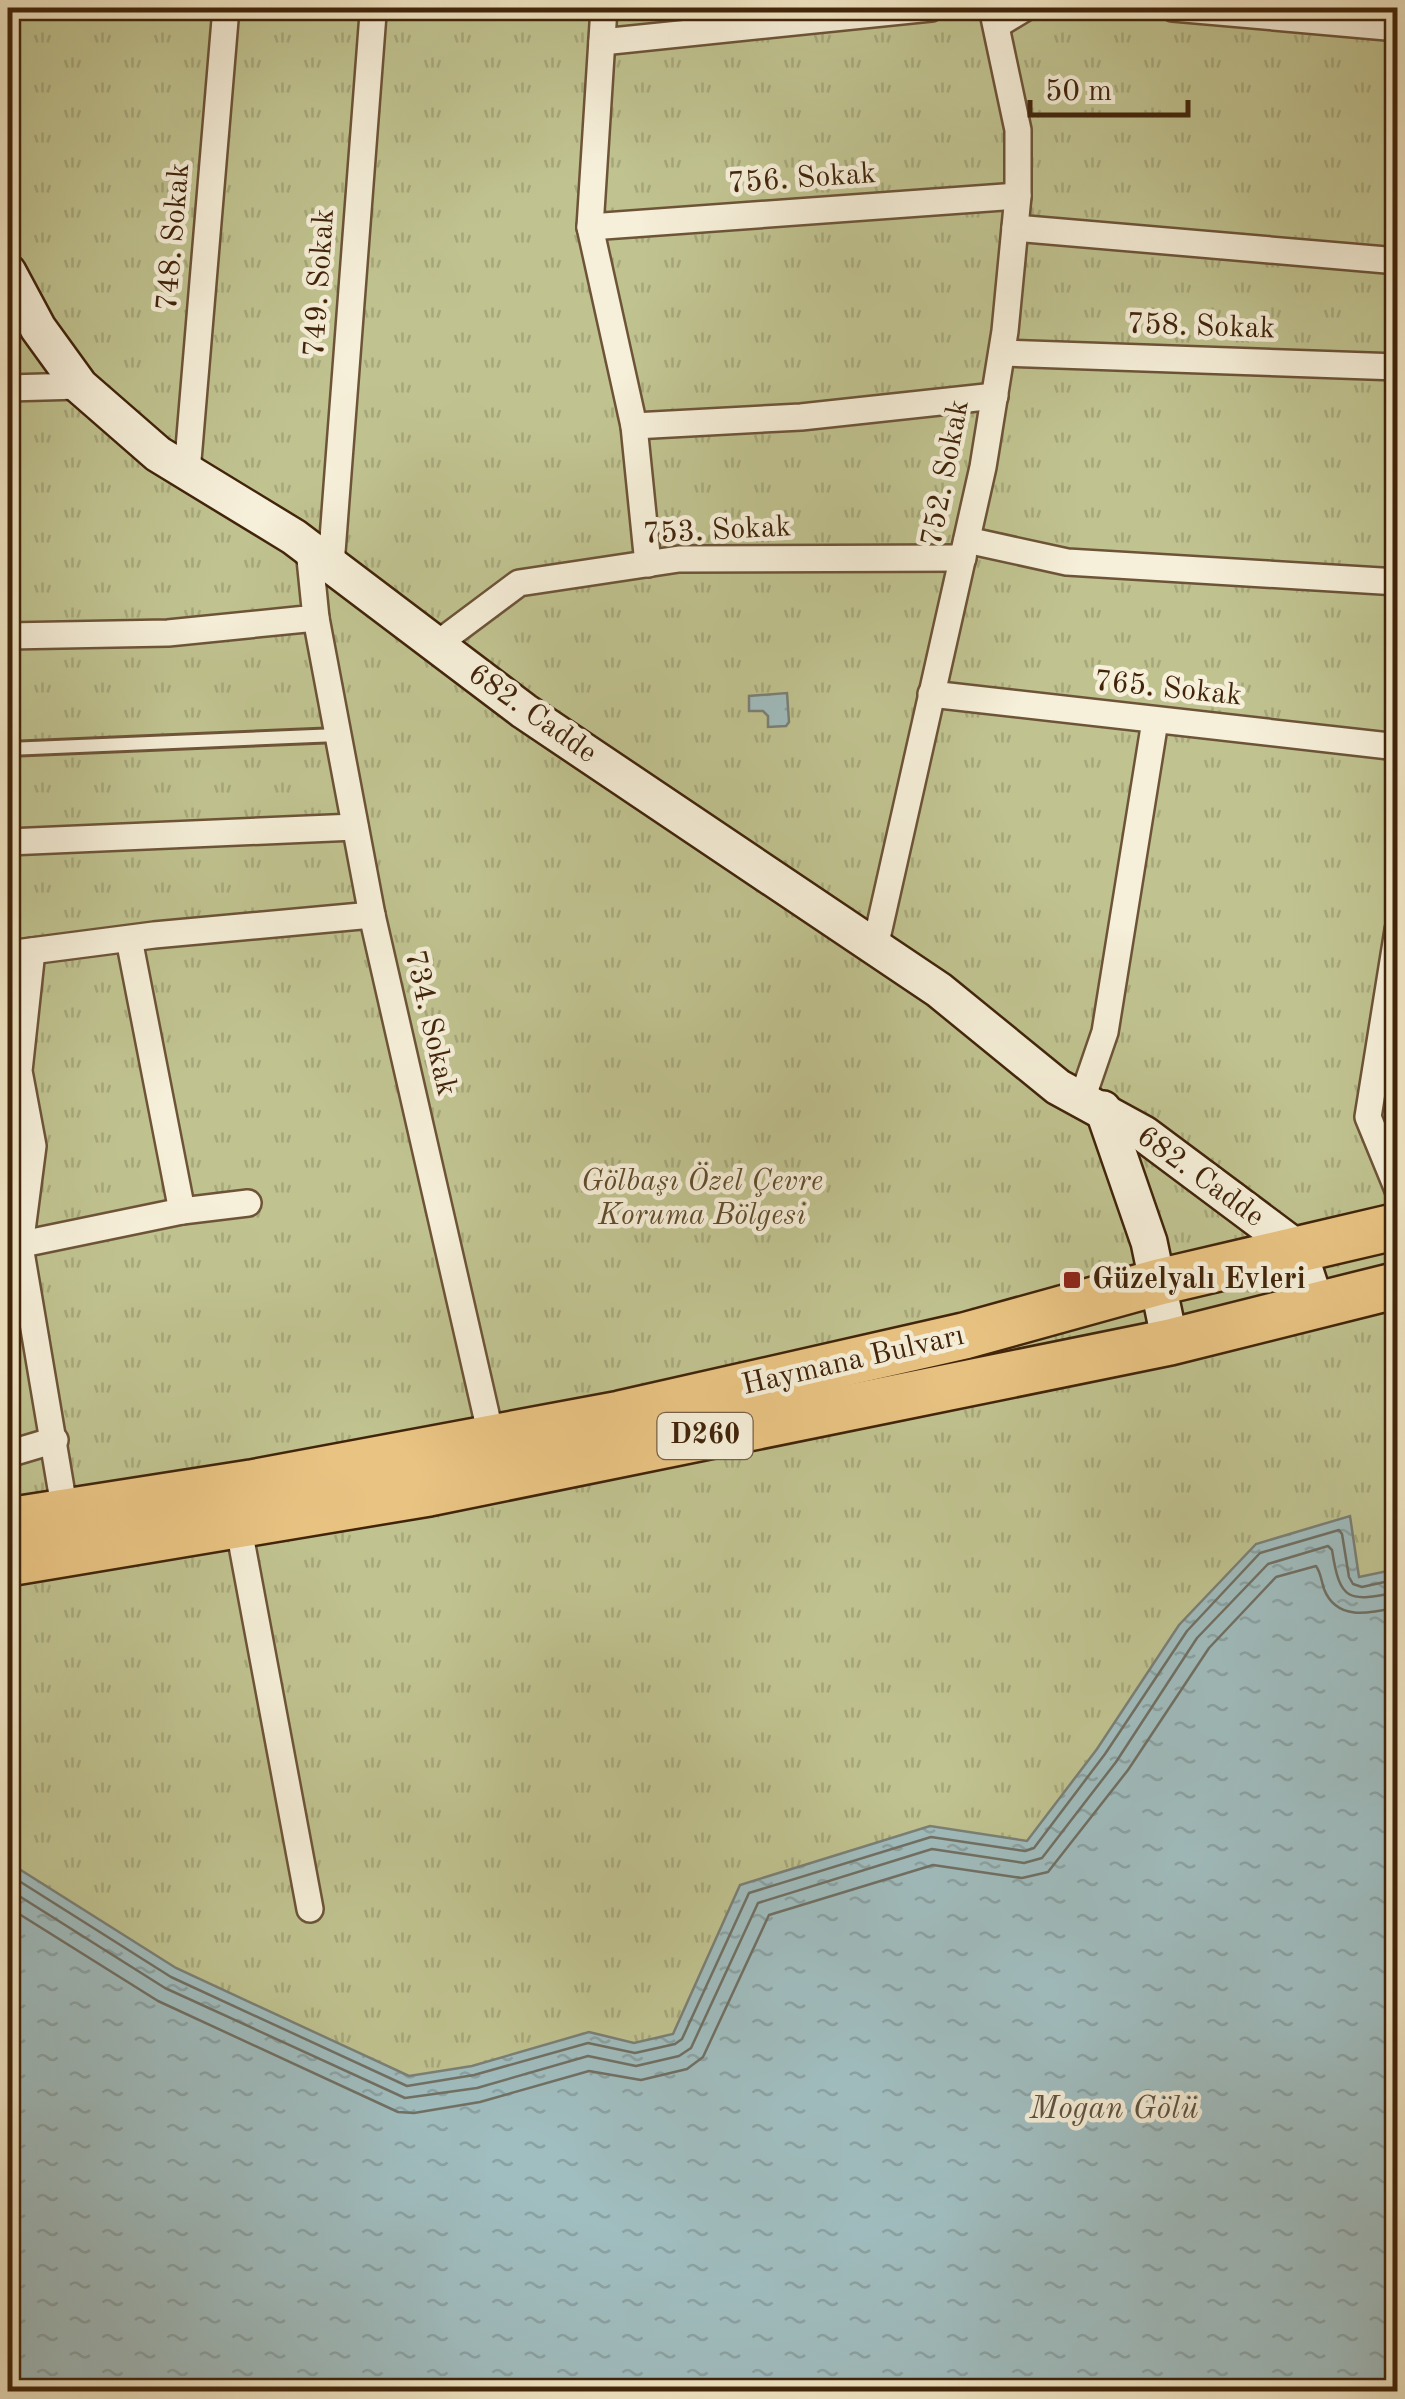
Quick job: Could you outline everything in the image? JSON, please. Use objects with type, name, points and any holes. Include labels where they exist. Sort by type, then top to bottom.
[{"type":"highway","name":"Haymana Bulvarı","points":[[8,1521],[492,1440],[964,1336],[1159,1282],[1398,1226]]},
{"type":"highway","name":"Haymana Bulvarı","points":[[8,1562],[428,1493],[1170,1342],[1398,1285]]},
{"type":"main road","name":"682. Cadde","points":[[8,272],[38,328],[80,386],[158,454],[320,557],[524,711],[940,990],[1058,1086],[1144,1134],[1298,1249]]},
{"type":"main road","name":"682. Cadde","points":[[1092,1104],[1134,1194],[1159,1282],[1170,1342]]},
{"type":"main road","points":[[1298,1249],[1316,1304]]},
{"type":"street","name":"748. Sokak","points":[[187,472],[226,8]]},
{"type":"street","name":"749. Sokak","points":[[316,618],[373,14],[368,8]]},
{"type":"street","points":[[604,8],[590,228],[634,426],[648,564]]},
{"type":"street","points":[[602,42],[931,8]]},
{"type":"street","points":[[994,16],[1026,8]]},
{"type":"street","points":[[1173,8],[1398,28]]},
{"type":"street","name":"752. Sokak","points":[[875,947],[965,549],[1002,353],[1016,228],[1018,130],[994,16]]},
{"type":"street","name":"756. Sokak","points":[[590,228],[1018,196]]},
{"type":"street","points":[[1016,228],[1398,262]]},
{"type":"street","name":"758. Sokak","points":[[1002,353],[1398,367]]},
{"type":"street","points":[[8,388],[80,386]]},
{"type":"street","points":[[634,426],[801,417],[995,396]]},
{"type":"street","name":"753. Sokak","points":[[436,645],[519,583],[679,559],[965,549],[1067,562],[1398,582]]},
{"type":"street","points":[[8,636],[168,634],[316,618]]},
{"type":"street","name":"734. Sokak","points":[[316,618],[372,915],[492,1440]]},
{"type":"street","name":"765. Sokak","points":[[932,694],[1398,748]]},
{"type":"street","points":[[1092,1104],[1155,721]]},
{"type":"street","points":[[8,842],[356,827]]},
{"type":"street","points":[[65,1512],[55,1440],[14,1246],[33,1146],[16,1095],[20,953],[129,938],[372,915]]},
{"type":"street","points":[[1398,930],[1368,1118],[1398,1190]]},
{"type":"street","points":[[129,938],[182,1211]]},
{"type":"street","points":[[14,1246],[182,1211],[248,1203]]},
{"type":"street","points":[[8,1454],[55,1440]]},
{"type":"street","points":[[238,1524],[310,1909]]},
{"type":"lane","points":[[8,749],[338,735]]},
{"type":"green space","name":"Gölbaşı Özel Çevre Koruma Bölgesi","points":[[8,8],[1397,8],[1397,2391],[8,2391]]},
{"type":"water","points":[[787,693],[786,726],[768,727],[768,716],[763,711],[749,711],[749,696]]},
{"type":"water","name":"Mogan Gölü","points":[[1350,1516],[1359,1577],[1397,1569],[1397,2391],[8,2391],[8,1862],[176,1968],[409,2076],[472,2066],[589,2032],[634,2043],[673,2034],[740,1885],[930,1826],[1027,1841],[1097,1749],[1179,1625],[1256,1544]]},
{"type":"place","name":"Güzelyalı Evleri","points":[[1072,1280]]}]
